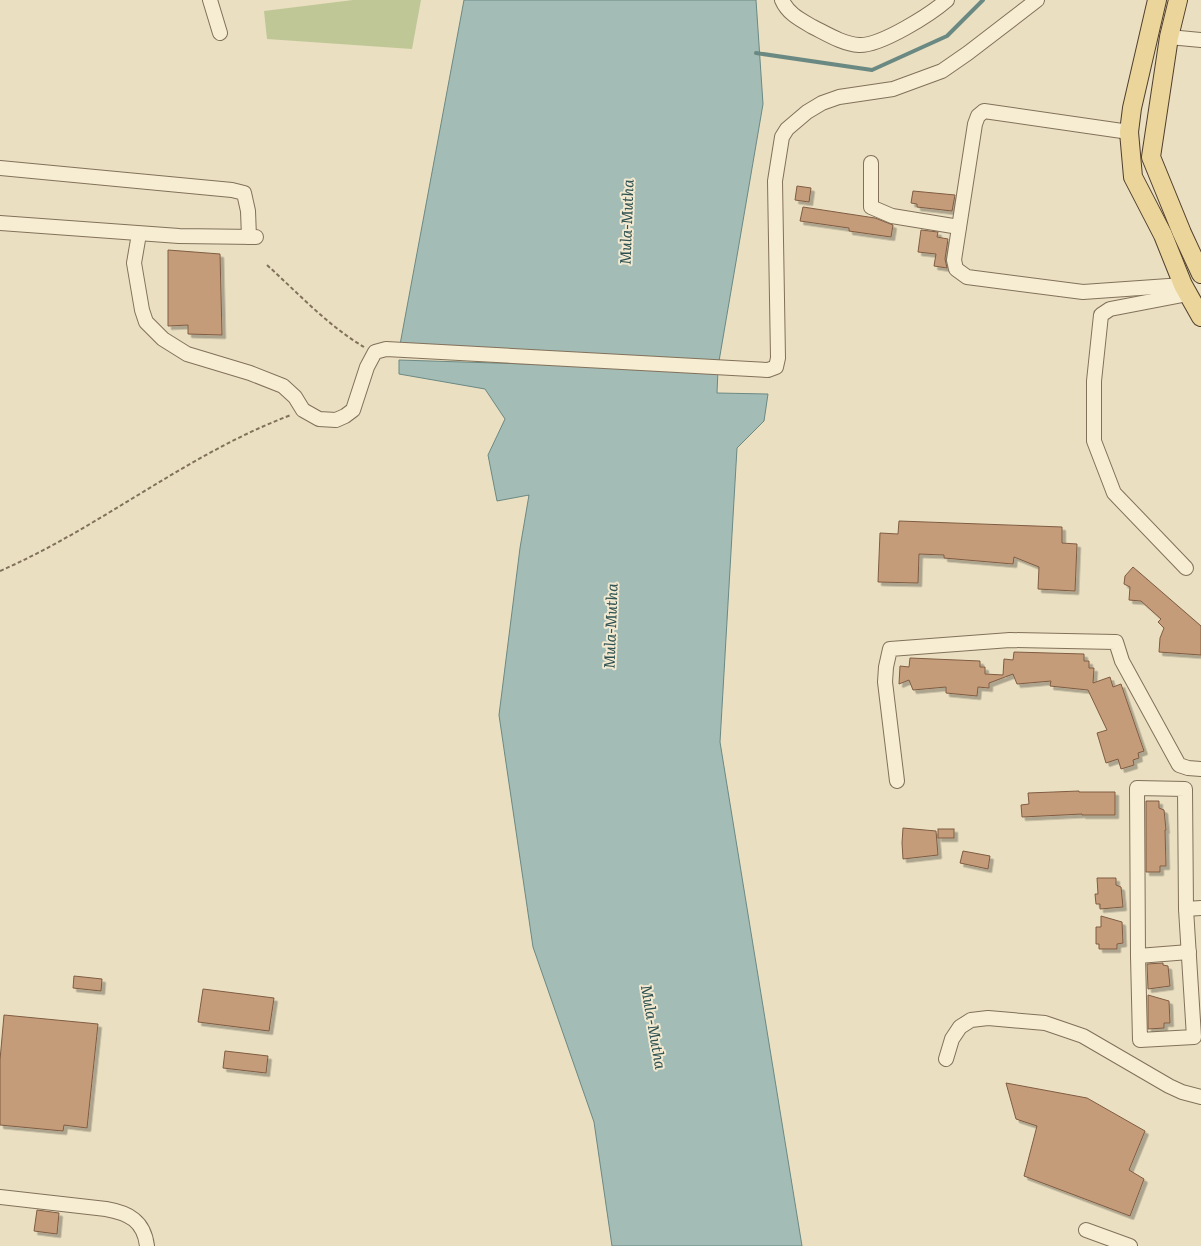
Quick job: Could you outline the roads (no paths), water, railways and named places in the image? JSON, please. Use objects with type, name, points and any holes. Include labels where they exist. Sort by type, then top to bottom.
[{"type":"main road","points":[[1157,0],[1132,108],[1129,132],[1133,177],[1163,235],[1185,290],[1201,317]]},
{"type":"main road","points":[[1178,0],[1169,37],[1151,157],[1201,274]]},
{"type":"street","points":[[210,0],[220,33]]},
{"type":"street","points":[[782,0],[784,6],[795,17],[845,42],[860,45],[874,43],[913,24],[933,12],[947,0]]},
{"type":"street","points":[[139,234],[134,263],[142,310],[146,322],[163,339],[188,354],[250,373],[283,386],[295,396],[303,410],[319,419],[336,420],[346,416],[353,410],[367,367],[375,352],[386,349],[768,370],[776,367],[778,358],[775,181],[782,138],[787,129],[807,112],[822,103],[839,97],[893,89],[942,71],[1037,0]]},
{"type":"street","points":[[1169,37],[1201,40]]},
{"type":"street","points":[[1129,132],[984,111],[978,116],[975,124],[954,260],[956,269],[967,277],[1083,292],[1185,290]]},
{"type":"street","points":[[871,162],[871,207],[892,216],[959,227]]},
{"type":"street","points":[[0,168],[232,190],[244,193],[253,237],[139,234],[0,223]]},
{"type":"street","points":[[1185,290],[1110,309],[1100,316],[1094,389],[1094,441],[1114,493],[1186,568]]},
{"type":"street","points":[[897,781],[885,682],[890,649],[1010,640],[1116,642],[1122,661],[1179,765],[1201,769]]},
{"type":"street","points":[[1137,788],[1185,789],[1188,952],[1194,1038],[1140,1040],[1137,788]]},
{"type":"street","points":[[1186,910],[1201,908]]},
{"type":"street","points":[[1138,956],[1188,952]]},
{"type":"street","points":[[946,1059],[952,1039],[960,1027],[971,1020],[988,1018],[1045,1023],[1082,1036],[1170,1086],[1182,1092],[1201,1097]]},
{"type":"street","points":[[0,1198],[123,1212],[138,1222],[147,1246]]},
{"type":"street","points":[[1086,1230],[1130,1246]]},
{"type":"water","name":"Mula-Mutha","points":[[464,0],[756,0],[763,104],[718,367],[399,350]]},
{"type":"water","name":"Mula-Mutha","points":[[399,360],[718,370],[717,393],[768,394],[764,421],[737,448],[720,742],[802,1246],[612,1246],[594,1122],[533,947],[499,715],[520,548],[529,495],[497,501],[488,455],[505,419],[485,389],[399,374]]},
{"type":"waterway","points":[[756,53],[872,70],[947,36],[983,0]]}]
